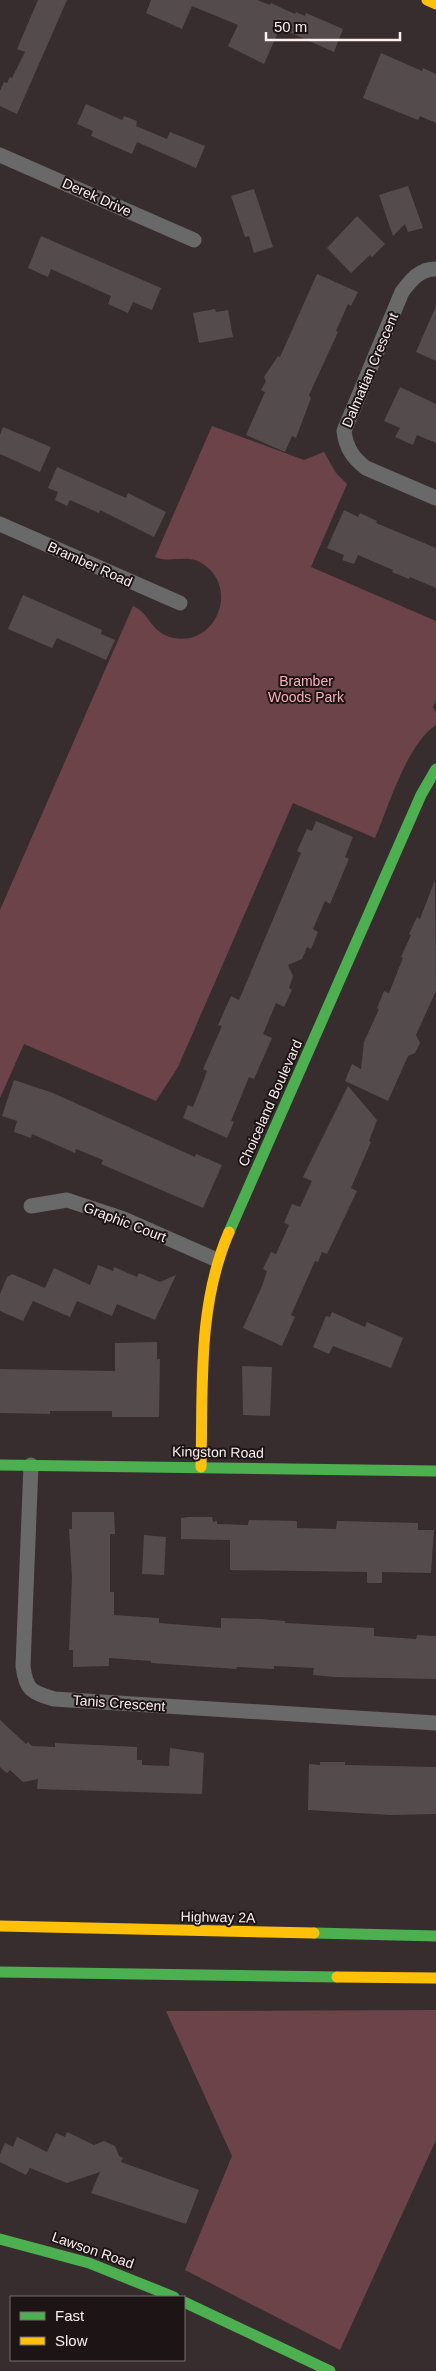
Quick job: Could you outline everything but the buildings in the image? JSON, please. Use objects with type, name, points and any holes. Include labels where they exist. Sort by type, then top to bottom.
[{"type":"main road","points":[[427,0],[436,4]]},
{"type":"main road","name":"Choiceland Boulevard","points":[[201,1467],[204,1331],[217,1260],[421,796],[436,769]]},
{"type":"main road","name":"Kingston Road","points":[[0,1465],[436,1471]]},
{"type":"main road","name":"Highway 2A","points":[[0,1926],[436,1936]]},
{"type":"main road","points":[[0,1972],[436,1978]]},
{"type":"main road","name":"Lawson Road","points":[[0,2239],[45,2248],[147,2285],[172,2296]]},
{"type":"main road","points":[[185,2302],[330,2371]]},
{"type":"street","name":"Derek Drive","points":[[0,154],[194,240]]},
{"type":"street","name":"Dalmatian Crescent","points":[[436,269],[427,269],[413,277],[402,292],[344,431],[346,445],[357,461],[366,468],[436,498]]},
{"type":"street","name":"Bramber Road","points":[[0,524],[180,603]]},
{"type":"street","name":"Graphic Court","points":[[31,1206],[67,1200],[124,1219],[217,1260]]},
{"type":"street","name":"Tanis Crescent","points":[[31,1466],[23,1666],[25,1683],[37,1694],[54,1699],[436,1723]]},
{"type":"green space","name":"Bramber Woods Park","points":[[212,426],[304,460],[324,452],[336,473],[347,484],[311,567],[436,621],[436,700],[433,707],[436,713],[436,725],[416,746],[408,760],[375,838],[293,803],[178,1067],[156,1101],[24,1044],[0,1098],[0,910],[133,606],[139,609],[160,632],[174,638],[189,638],[202,633],[212,624],[218,613],[221,600],[220,586],[214,574],[203,564],[191,559],[167,560],[155,557]]},
{"type":"green space","points":[[436,2010],[436,2140],[340,2350],[185,2270],[232,2156],[166,2011]]},
{"type":"traffic: fast","points":[[229,1232],[421,795],[436,769]]},
{"type":"traffic: fast","points":[[0,1465],[436,1471]]},
{"type":"traffic: fast","points":[[314,1933],[436,1936]]},
{"type":"traffic: fast","points":[[0,1972],[337,1977]]},
{"type":"traffic: fast","points":[[0,2239],[89,2263],[172,2296]]},
{"type":"traffic: fast","points":[[185,2302],[330,2371]]},
{"type":"traffic: slow","points":[[427,0],[436,4]]},
{"type":"traffic: slow","points":[[201,1467],[202,1377],[207,1318],[211,1289],[229,1232]]},
{"type":"traffic: slow","points":[[0,1926],[314,1933]]},
{"type":"traffic: slow","points":[[337,1977],[436,1978]]}]
